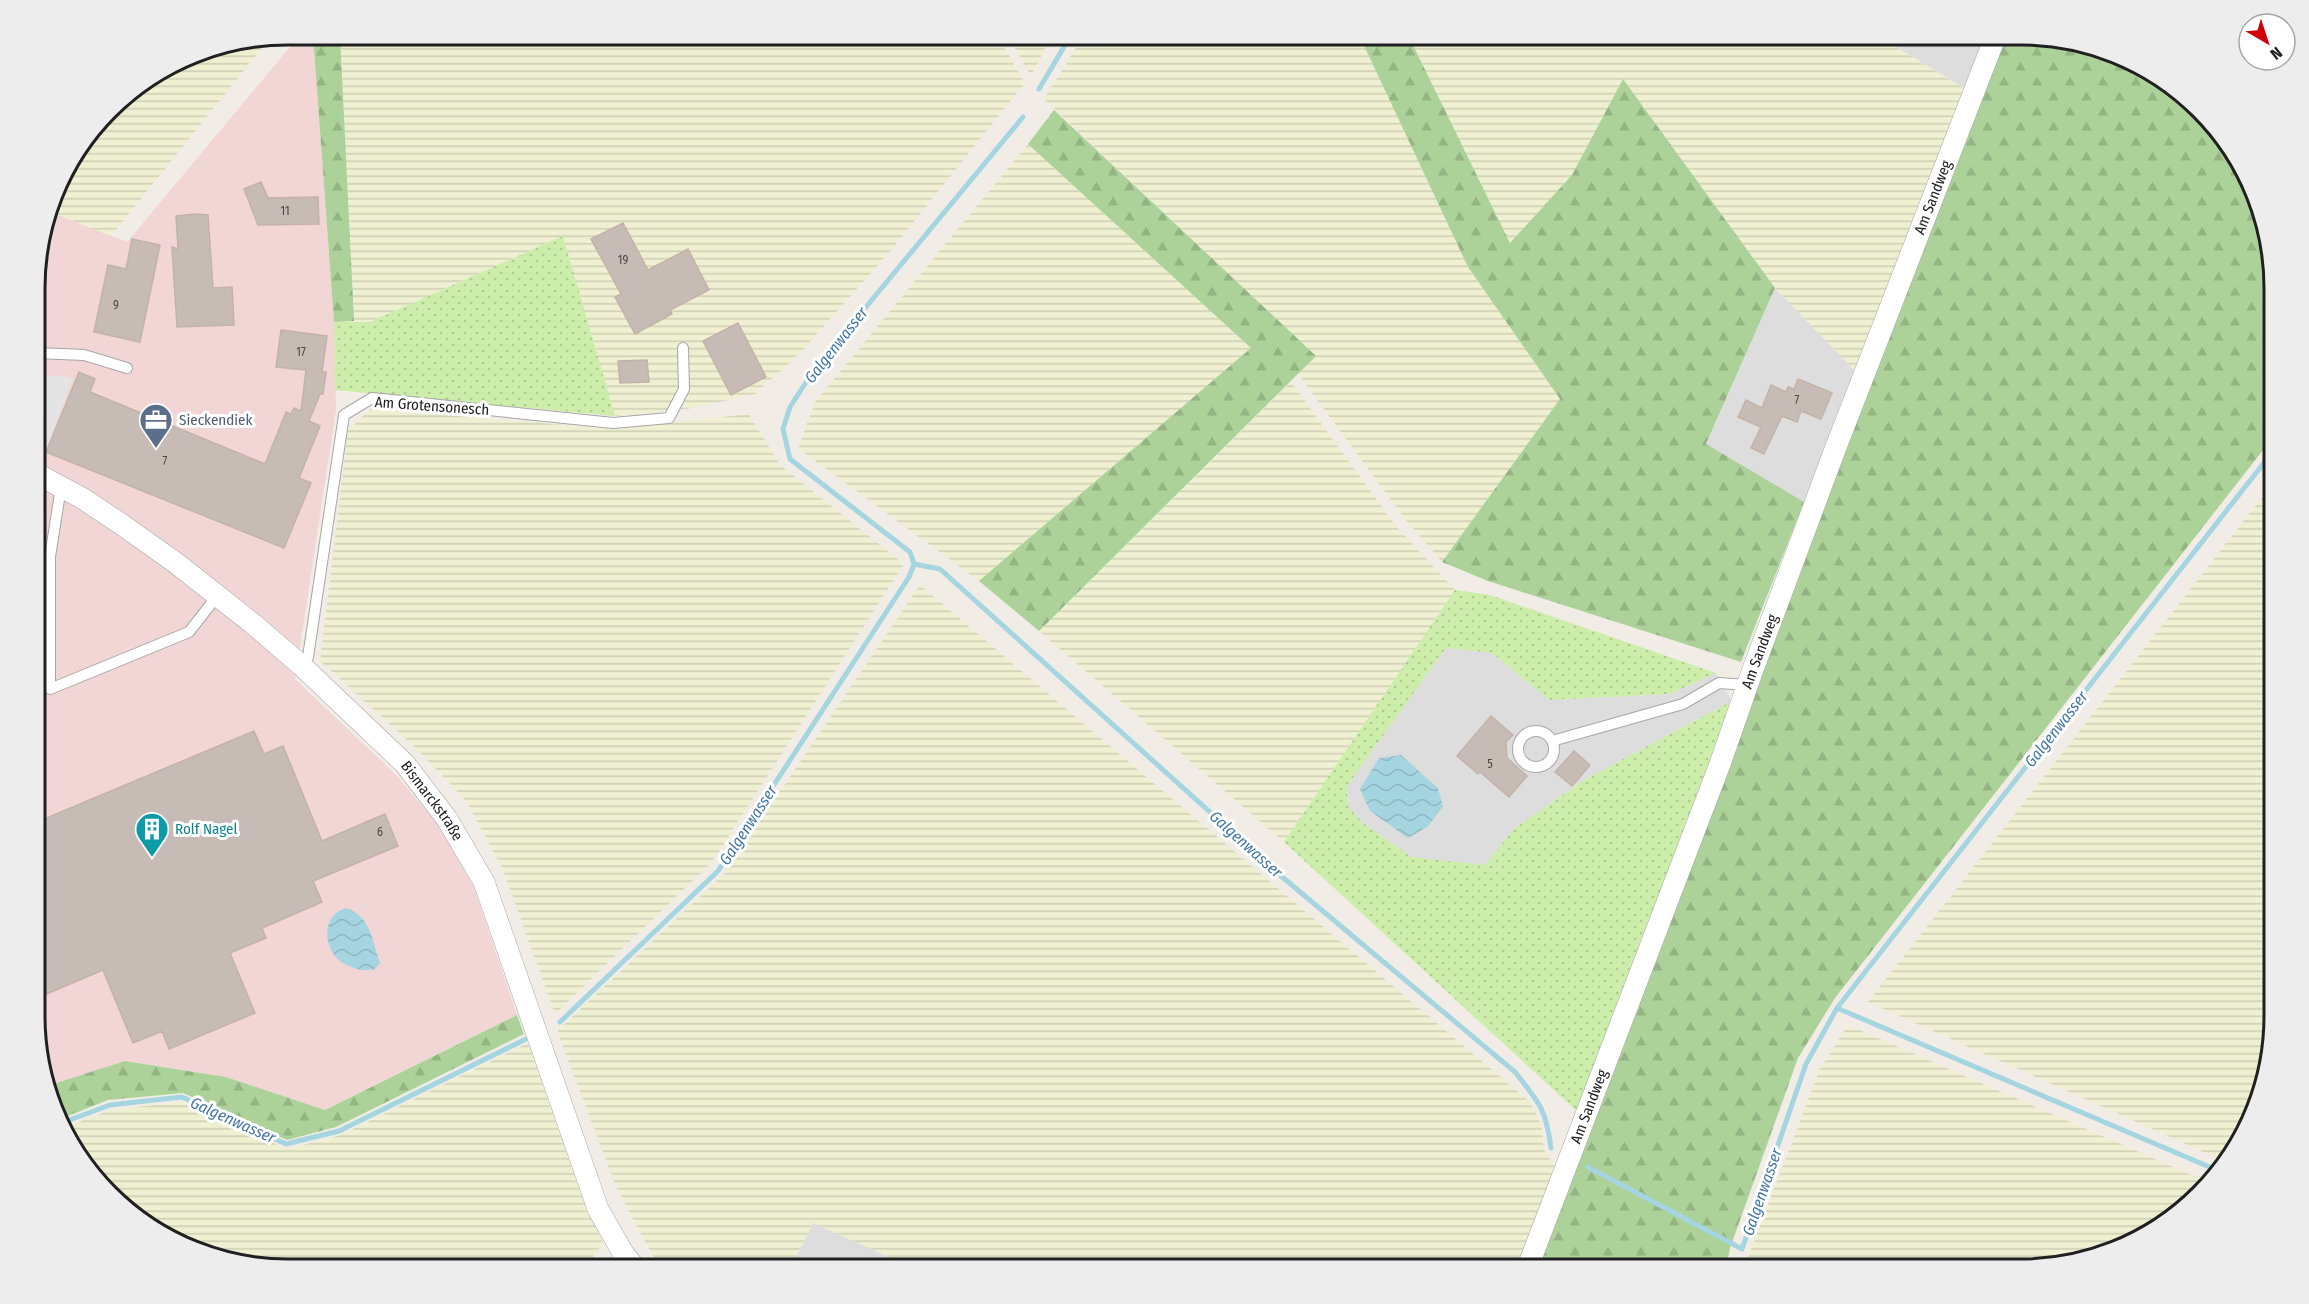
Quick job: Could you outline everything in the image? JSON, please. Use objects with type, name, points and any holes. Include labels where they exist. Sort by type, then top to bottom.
[{"type":"street","name":"Am Sandweg","points":[[1531,1259],[1720,764],[1840,436],[1992,45]]},
{"type":"street","name":"Bismarckstraße","points":[[45,478],[121,524],[218,596],[302,666],[405,764],[447,819],[484,882],[598,1209],[628,1259]]},
{"type":"lane","name":"Am Grotensonesch","points":[[302,666],[308,657],[344,415],[372,398],[613,423],[669,418],[684,390],[683,348]]},
{"type":"lane","points":[[45,353],[84,355],[127,368]]},
{"type":"lane","points":[[61,487],[50,557],[50,689],[189,633],[218,596]]},
{"type":"lane","points":[[1552,741],[1683,704],[1719,683],[1748,685]]},
{"type":"shaded area","points":[[292,45],[314,45],[334,322],[336,410],[295,679],[397,776],[439,826],[474,888],[517,1015],[325,1110],[226,1077],[126,1061],[55,1084],[53,1079],[47,1048],[45,1016],[45,288],[47,256],[56,215],[127,242]]},
{"type":"shaded area","points":[[1893,45],[1986,45],[1967,90]]},
{"type":"shaded area","points":[[1775,288],[1856,372],[1804,502],[1706,445]]},
{"type":"shaded area","points":[[45,375],[73,378],[46,450]]},
{"type":"shaded area","points":[[1446,648],[1492,653],[1549,700],[1670,694],[1716,673],[1732,701],[1586,779],[1515,828],[1485,866],[1411,857],[1362,822],[1348,806],[1347,786]]},
{"type":"shaded area","points":[[813,1223],[894,1259],[795,1259]]},
{"type":"green space","points":[[314,45],[340,45],[354,321],[334,322]]},
{"type":"green space","points":[[340,45],[1003,45],[1025,83],[892,249],[800,353],[755,394],[693,408],[615,416],[563,236],[370,322],[354,321]]},
{"type":"green space","points":[[1013,45],[1047,45],[1031,76]]},
{"type":"green space","points":[[1078,45],[1364,45],[1468,267],[1560,399],[1442,562],[1405,519],[1298,374],[1315,356],[1044,99]]},
{"type":"green space","points":[[1364,45],[1413,45],[1510,243],[1572,175],[1623,79],[1775,288],[1706,444],[1804,502],[1741,662],[1488,581],[1442,562],[1560,399],[1468,267]]},
{"type":"green space","points":[[1413,45],[1893,45],[1967,90],[1856,372],[1775,288],[1623,79],[1572,175],[1510,244]]},
{"type":"green space","points":[[2000,45],[2053,47],[2084,53],[2114,63],[2156,86],[2193,116],[2214,140],[2246,195],[2256,225],[2262,256],[2264,449],[1835,998],[1798,1058],[1728,1259],[1542,1259],[1987,75]]},
{"type":"green space","points":[[263,47],[111,236],[56,215],[70,180],[95,140],[116,116],[140,95],[180,70],[225,53]]},
{"type":"green space","points":[[1054,110],[1316,356],[1039,631],[979,581],[1251,348],[1028,144]]},
{"type":"green space","points":[[1028,144],[1251,348],[979,581],[798,448],[815,402]]},
{"type":"green space","points":[[563,236],[615,416],[335,390],[334,322],[370,322]]},
{"type":"green space","points":[[1291,382],[1396,526],[1455,590],[1284,842],[1039,631]]},
{"type":"green space","points":[[370,409],[614,429],[749,414],[780,465],[904,564],[712,862],[555,1014],[503,870],[466,801],[417,749],[320,661],[348,430]]},
{"type":"green space","points":[[2264,495],[2264,1016],[2262,1048],[2256,1079],[2246,1109],[2218,1158],[1868,1002]]},
{"type":"green space","points":[[920,585],[1530,1102],[1541,1124],[1544,1150],[1557,1170],[1522,1259],[894,1259],[813,1223],[795,1259],[656,1259],[617,1189],[558,1030],[724,874]]},
{"type":"green space","points":[[1455,590],[1490,595],[1716,673],[1670,694],[1549,700],[1492,653],[1446,648],[1347,786],[1348,806],[1362,822],[1411,857],[1485,865],[1515,828],[1586,779],[1732,701],[1579,1113],[1284,842]]},
{"type":"green space","points":[[517,1015],[524,1034],[336,1127],[287,1140],[183,1093],[108,1100],[67,1117],[55,1084],[125,1061],[226,1077],[325,1110]]},
{"type":"green space","points":[[1848,1025],[2201,1179],[2169,1209],[2129,1234],[2084,1251],[2053,1257],[1748,1259],[1820,1069]]},
{"type":"green space","points":[[528,1043],[583,1200],[603,1243],[590,1259],[288,1259],[256,1257],[225,1251],[180,1234],[140,1209],[116,1188],[95,1164],[71,1125],[110,1110],[182,1102],[287,1149],[341,1135]]},
{"type":"water","points":[[1401,755],[1438,788],[1443,807],[1427,827],[1408,838],[1370,811],[1360,789],[1379,758]]},
{"type":"water","points":[[346,908],[366,923],[380,963],[375,969],[361,970],[348,965],[340,961],[330,948],[327,931],[329,924],[338,911]]},
{"type":"building","points":[[261,182],[268,198],[318,197],[319,224],[258,225],[244,189]]},
{"type":"building","points":[[208,215],[213,288],[232,287],[234,325],[177,327],[172,247],[178,249],[176,216]]},
{"type":"building","points":[[623,223],[648,270],[688,249],[709,290],[670,310],[672,314],[635,334],[615,297],[621,294],[591,239]]},
{"type":"building","points":[[132,239],[160,245],[140,342],[94,332],[108,265],[126,269]]},
{"type":"building","points":[[738,323],[766,377],[731,395],[703,341]]},
{"type":"building","points":[[281,330],[327,336],[322,372],[326,372],[323,394],[320,394],[309,421],[320,426],[299,478],[311,483],[284,548],[46,452],[79,372],[95,379],[90,392],[265,464],[286,412],[291,414],[294,408],[301,411],[306,370],[276,367]]},
{"type":"building","points":[[647,360],[649,382],[620,383],[618,361]]},
{"type":"building","points":[[1798,379],[1832,393],[1821,419],[1801,411],[1797,422],[1782,416],[1764,454],[1751,448],[1761,427],[1738,417],[1746,400],[1762,408],[1771,385],[1786,392],[1788,387],[1794,389]]},
{"type":"building","points":[[1491,716],[1513,735],[1506,742],[1507,758],[1527,776],[1509,797],[1457,756]]},
{"type":"building","points":[[254,731],[264,754],[283,746],[322,841],[385,814],[398,846],[313,881],[322,902],[262,928],[266,938],[230,953],[255,1013],[169,1049],[162,1031],[133,1043],[103,970],[45,995],[45,819]]},
{"type":"building","points":[[1574,751],[1590,765],[1572,786],[1555,772]]},
{"type":"waterway","name":"Galgenwasser","points":[[1039,89],[1065,45]]},
{"type":"waterway","name":"Galgenwasser","points":[[560,1022],[718,871],[909,577],[914,564],[910,552],[790,459],[783,429],[790,407],[814,370],[1023,117]]},
{"type":"waterway","name":"Galgenwasser","points":[[1588,1167],[1742,1249],[1806,1064],[1837,1008],[2264,463]]},
{"type":"waterway","name":"Galgenwasser","points":[[914,564],[940,569],[1281,876],[1515,1072],[1530,1091],[1544,1115],[1551,1148]]},
{"type":"waterway","name":"Galgenwasser","points":[[1837,1008],[2211,1168]]},
{"type":"waterway","name":"Galgenwasser","points":[[68,1120],[110,1105],[182,1097],[286,1144],[339,1131],[526,1039]]},
{"type":"place","name":"Sieckendiek","points":[[156,449]]},
{"type":"place","name":"Rolf Nagel","points":[[152,858]]}]
